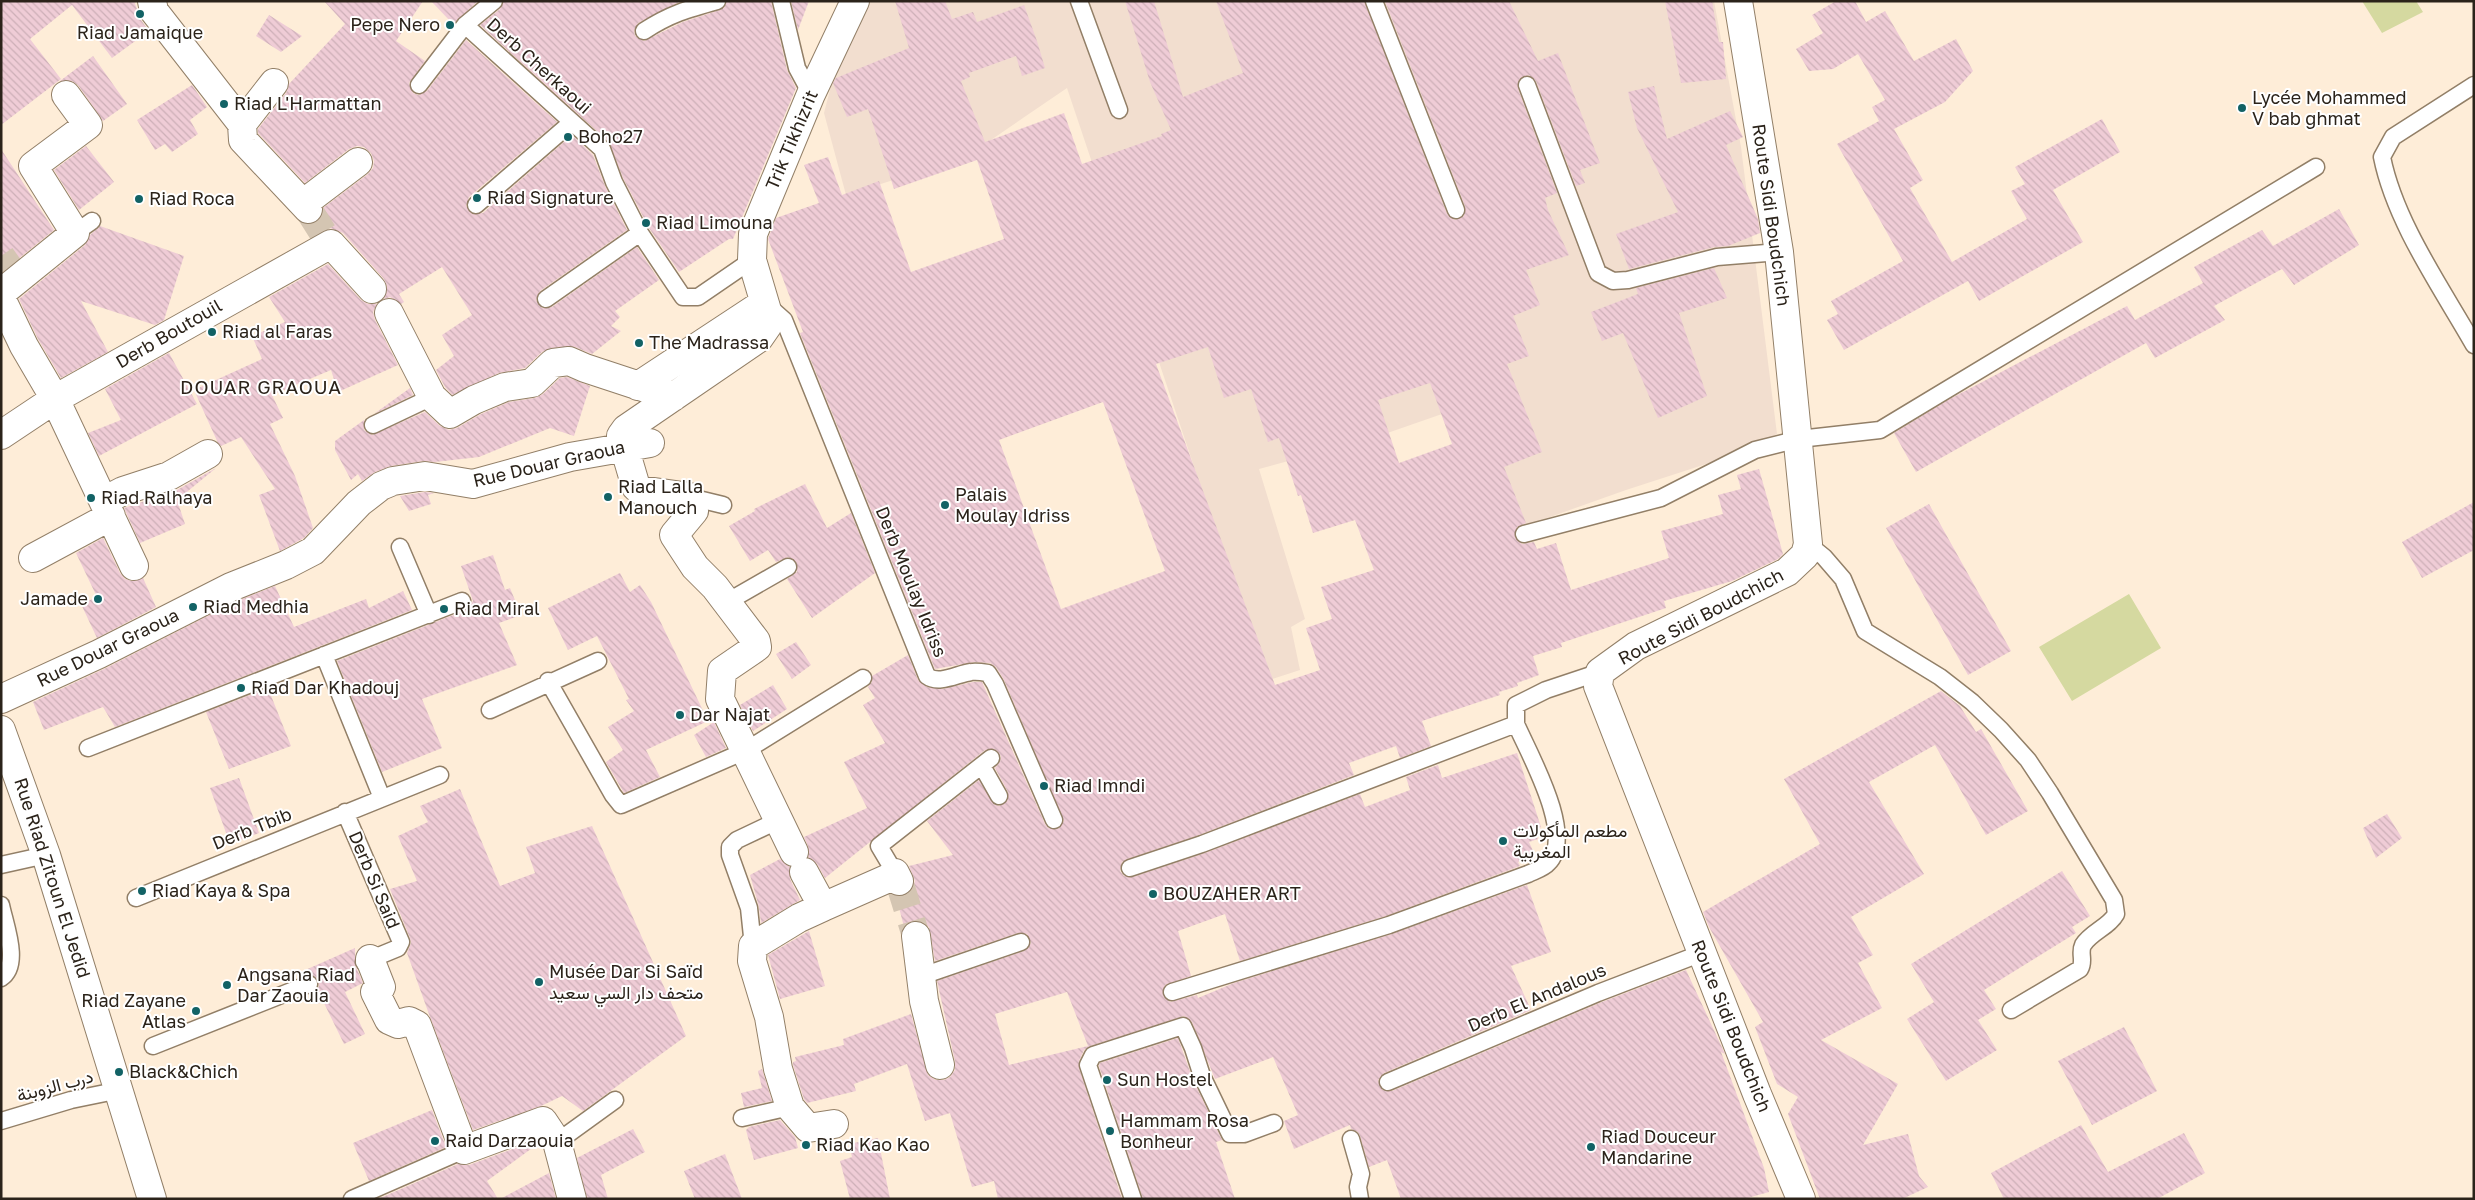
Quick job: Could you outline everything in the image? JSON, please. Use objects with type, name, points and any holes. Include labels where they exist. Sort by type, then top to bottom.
[{"type":"street","points":[[152,1],[154,11],[242,124],[243,140],[247,146],[306,206],[358,162]]},
{"type":"street","name":"Trik Tikhizrit","points":[[622,447],[621,436],[626,429],[759,338],[768,324],[768,314],[752,260],[752,244],[756,224],[811,94],[854,1]]},
{"type":"street","name":"Route Sidi Boudchich","points":[[1738,1],[1779,252],[1808,544],[1805,555],[1787,572],[1636,646],[1600,672],[1598,686],[1756,1094],[1801,1199]]},
{"type":"street","points":[[242,124],[274,83]]},
{"type":"street","points":[[66,95],[88,125],[33,166],[84,227],[8,286],[24,346],[55,399],[134,566]]},
{"type":"street","name":"Derb Boutouil","points":[[1,435],[55,399],[329,241],[372,289]]},
{"type":"street","points":[[638,386],[764,303]]},
{"type":"street","points":[[388,313],[432,398],[450,414],[474,400],[505,387],[532,383],[553,362],[569,361],[673,397]]},
{"type":"street","name":"Rue Douar Graoua","points":[[1,699],[99,654],[231,587],[286,566],[313,551],[359,503],[381,486],[393,481],[425,476],[472,484],[570,457],[650,442]]},
{"type":"street","points":[[622,447],[636,487],[640,490],[690,497],[694,511],[674,535],[695,568],[727,602],[756,641],[756,647],[722,671],[719,693],[777,821],[823,907]]},
{"type":"street","points":[[33,558],[108,508],[123,491],[169,476],[208,454]]},
{"type":"street","name":"Rue Riad Zitoun El Jedid","points":[[1,730],[46,855],[116,1072],[152,1199]]},
{"type":"street","points":[[834,1124],[808,1128],[790,1107],[778,1069],[769,1017],[752,961],[753,946],[799,918],[890,877],[897,877]]},
{"type":"street","points":[[916,936],[924,1001],[940,1065]]},
{"type":"street","name":"Derb Si Said","points":[[366,961],[381,987],[375,992],[389,1020],[398,1024],[409,1021],[417,1025],[464,1150]]},
{"type":"street","points":[[464,1150],[543,1121],[557,1142],[572,1199]]},
{"type":"lane","name":"Derb Cherkaoui","points":[[419,86],[464,25],[494,1]]},
{"type":"lane","points":[[644,32],[665,17],[684,9],[717,1]]},
{"type":"lane","points":[[780,1],[797,68],[811,94]]},
{"type":"lane","points":[[1079,1],[1119,110]]},
{"type":"lane","points":[[1374,1],[1456,210]]},
{"type":"lane","name":"Derb Cherkaoui","points":[[464,25],[605,154],[614,182],[640,233],[683,297],[688,298],[704,294],[752,260]]},
{"type":"lane","points":[[1527,85],[1598,273],[1613,281],[1628,280],[1717,257],[1779,252]]},
{"type":"lane","points":[[2474,85],[2393,137],[2382,157],[2387,180],[2416,244],[2474,345]]},
{"type":"lane","points":[[476,204],[572,122]]},
{"type":"lane","points":[[1524,534],[1661,498],[1755,450],[1799,439],[1880,430],[2316,167]]},
{"type":"lane","points":[[546,299],[640,233]]},
{"type":"lane","name":"Derb Moulay Idriss","points":[[764,303],[772,307],[784,320],[927,676],[932,680],[944,679],[974,671],[988,673],[995,684],[1054,820]]},
{"type":"lane","points":[[373,425],[432,398]]},
{"type":"lane","points":[[690,497],[723,505]]},
{"type":"lane","points":[[1808,544],[1843,579],[1865,631],[1940,678],[1972,702],[2028,760],[2114,900],[2116,914],[2110,923],[2084,944],[2082,951],[2083,965],[2080,969],[2011,1010]]},
{"type":"lane","points":[[400,547],[429,615]]},
{"type":"lane","points":[[727,602],[788,567]]},
{"type":"lane","points":[[88,748],[462,601]]},
{"type":"lane","points":[[324,655],[382,798]]},
{"type":"lane","points":[[490,710],[548,681],[598,661]]},
{"type":"lane","points":[[1172,992],[1389,925],[1528,874],[1549,863],[1558,845],[1556,822],[1550,801],[1516,724],[1516,704],[1546,690],[1600,672]]},
{"type":"lane","points":[[548,681],[613,795],[621,805],[746,751],[863,678]]},
{"type":"lane","points":[[1130,868],[1202,844],[1516,724]]},
{"type":"lane","points":[[897,877],[879,846],[986,762],[999,796]]},
{"type":"lane","name":"Derb Tbib","points":[[136,898],[440,775]]},
{"type":"lane","name":"Derb Si Said","points":[[345,812],[401,942],[398,948],[366,961]]},
{"type":"lane","points":[[753,946],[749,908],[730,856],[730,847],[737,840],[777,821]]},
{"type":"lane","points":[[1,865],[46,855]]},
{"type":"lane","points":[[1,905],[11,955],[8,974],[1,978]]},
{"type":"lane","points":[[922,976],[1021,942]]},
{"type":"lane","name":"Derb El Andalous","points":[[1388,1082],[1598,993],[1702,953]]},
{"type":"lane","points":[[153,1046],[309,984]]},
{"type":"lane","points":[[1133,1199],[1088,1065],[1093,1055],[1183,1026],[1193,1048],[1202,1076],[1230,1134],[1244,1134],[1274,1123]]},
{"type":"lane","name":"درب الزوبنة","points":[[1,1121],[72,1100],[116,1072]]},
{"type":"lane","points":[[557,1142],[615,1100]]},
{"type":"lane","points":[[742,1118],[790,1107]]},
{"type":"lane","points":[[1351,1139],[1361,1174],[1358,1187],[1360,1199]]},
{"type":"lane","points":[[352,1199],[464,1150]]},
{"type":"shaded area","points":[[853,1],[1714,1],[1741,147],[1777,434],[1737,454],[1626,490],[1488,539],[1442,414],[1376,437],[1259,469],[1305,619],[1291,627],[1300,670],[1266,681],[1067,88],[966,157],[846,195],[824,113]]},
{"type":"green space","points":[[2362,1],[2416,1],[2423,12],[2382,33]]},
{"type":"green space","points":[[2129,594],[2161,648],[2072,701],[2039,647]]},
{"type":"building","points":[[1,1],[134,1],[141,20],[149,31],[112,58],[72,5],[30,39],[61,79],[1,125]]},
{"type":"building","points":[[324,1],[423,1],[396,41],[425,61],[409,83],[413,93],[418,95],[427,91],[466,40],[557,122],[469,197],[466,206],[472,214],[483,213],[572,135],[593,155],[605,186],[627,230],[540,291],[536,300],[542,308],[552,307],[637,247],[659,280],[615,311],[620,317],[611,326],[621,331],[592,354],[575,347],[551,348],[542,352],[525,368],[499,373],[452,395],[445,387],[436,370],[454,356],[442,335],[472,315],[442,267],[399,294],[404,302],[401,304],[390,297],[384,299],[387,286],[384,279],[343,233],[330,228],[314,236],[306,224],[318,221],[323,208],[368,174],[373,168],[374,161],[371,153],[364,147],[357,146],[349,149],[305,183],[258,133],[258,129],[286,93],[289,84],[345,24]]},
{"type":"building","points":[[431,1],[478,1],[453,24]]},
{"type":"building","points":[[504,1],[681,1],[638,23],[634,31],[635,36],[644,41],[683,22],[720,10],[724,8],[727,1],[771,1],[787,70],[796,88],[733,239],[729,239],[679,272],[649,228],[623,178],[609,142],[480,25],[500,9]]},
{"type":"building","points":[[791,1],[809,1],[798,30]]},
{"type":"building","points":[[895,1],[945,1],[952,19],[973,12],[977,22],[1024,5],[1045,68],[1022,76],[1016,56],[969,73],[970,77],[961,81],[985,142],[1064,113],[1082,164],[1162,136],[1161,134],[1171,130],[1150,82],[1125,1],[1154,1],[1183,97],[1243,73],[1216,1],[1364,1],[1447,214],[1455,220],[1464,216],[1465,206],[1385,1],[1509,1],[1538,61],[1558,53],[1600,163],[1580,170],[1585,183],[1576,186],[1536,81],[1529,75],[1520,78],[1518,89],[1557,193],[1545,198],[1548,210],[1569,255],[1526,270],[1540,305],[1513,316],[1529,356],[1507,364],[1542,452],[1504,467],[1526,523],[1517,527],[1515,537],[1522,544],[1534,542],[1537,549],[1556,543],[1571,590],[1669,558],[1661,531],[1723,514],[1718,495],[1741,489],[1737,475],[1759,469],[1783,554],[1778,559],[1732,581],[1664,601],[1666,608],[1561,643],[1562,647],[1533,656],[1539,675],[1517,683],[1518,686],[1499,692],[1500,695],[1422,721],[1431,746],[1400,758],[1396,746],[1349,763],[1354,775],[1199,835],[1127,859],[1122,862],[1120,871],[1124,876],[1133,877],[1205,853],[1360,794],[1365,807],[1410,790],[1406,777],[1438,765],[1442,778],[1517,753],[1541,827],[1534,830],[1538,839],[1529,842],[1535,855],[1518,862],[1520,866],[1386,916],[1240,961],[1225,914],[1178,931],[1191,976],[1165,985],[1163,995],[1170,1002],[1197,995],[1198,998],[1234,983],[1392,934],[1527,885],[1551,952],[1511,966],[1531,1010],[1384,1073],[1378,1080],[1382,1090],[1392,1091],[1602,1002],[1686,970],[1725,1054],[1721,1052],[1764,1168],[1769,1192],[1744,1199],[1401,1199],[1387,1160],[1369,1167],[1360,1136],[1358,1132],[1351,1129],[1350,1125],[1294,1149],[1284,1121],[1298,1115],[1273,1057],[1215,1079],[1192,1022],[1184,1016],[1090,1046],[1084,1050],[1079,1061],[1079,1068],[1122,1199],[998,1199],[994,1181],[972,1187],[950,1113],[925,1121],[907,1064],[854,1084],[856,1091],[807,1103],[793,1065],[793,1062],[796,1061],[795,1057],[844,1045],[843,1039],[911,1014],[928,1075],[936,1080],[944,1080],[950,1077],[955,1070],[955,1061],[937,981],[1024,951],[1031,943],[1027,934],[1018,933],[935,961],[929,927],[923,922],[915,920],[904,927],[896,896],[906,895],[912,889],[915,881],[909,866],[953,855],[927,821],[979,780],[994,804],[999,806],[1007,801],[1008,792],[995,768],[1000,762],[1001,756],[994,749],[985,750],[825,878],[817,864],[808,857],[808,846],[804,837],[867,808],[844,762],[885,743],[863,705],[875,698],[868,687],[872,682],[872,676],[908,655],[918,680],[927,687],[943,689],[973,682],[982,682],[1045,824],[1048,828],[1058,829],[1064,821],[1004,680],[996,667],[990,663],[974,662],[935,669],[800,333],[803,332],[768,239],[776,218],[819,203],[804,165],[828,157],[842,195],[879,181],[911,272],[1004,239],[977,160],[894,189],[868,109],[847,117],[833,83],[836,78],[909,48]],"holes":[[[1208,347],[1224,398],[1251,389],[1268,442],[1279,438],[1298,496],[1301,495],[1313,533],[1355,520],[1374,570],[1321,587],[1332,619],[1306,628],[1320,670],[1275,685],[1156,364]],[[1430,383],[1452,444],[1399,463],[1378,400]],[[1103,402],[1165,571],[1061,609],[999,440]],[[1067,992],[1088,1046],[1009,1065],[995,1014]]]},
{"type":"building","points":[[1665,1],[1712,1],[1719,42],[1723,42],[1726,79],[1681,83]]},
{"type":"building","points":[[1836,1],[1855,1],[1866,22],[1885,11],[1914,61],[1956,39],[1973,71],[1945,102],[1894,129],[1923,180],[1910,188],[1952,262],[2027,219],[2011,191],[2025,184],[2015,167],[2102,119],[2120,152],[2053,190],[2083,242],[1979,301],[1968,281],[1844,350],[1827,320],[1838,314],[1831,301],[1903,261],[1837,144],[1879,121],[1872,107],[1885,100],[1858,54],[1833,69],[1809,71],[1796,49],[1823,33],[1812,15]]},
{"type":"building","points":[[269,15],[302,36],[281,52],[256,36]]},
{"type":"building","points":[[93,56],[127,104],[103,121],[78,85],[72,81],[60,81]]},
{"type":"building","points":[[192,85],[207,107],[190,120],[198,134],[172,152],[165,144],[155,150],[137,120]]},
{"type":"building","points":[[1654,86],[1667,139],[1730,111],[1743,137],[1726,145],[1758,219],[1760,233],[1728,246],[1714,247],[1629,269],[1616,234],[1678,212],[1637,128],[1628,92]]},
{"type":"building","points":[[86,146],[114,182],[79,210],[54,170]]},
{"type":"building","points":[[1,149],[54,230],[1,273]]},
{"type":"building","points":[[2339,209],[2359,245],[2294,285],[2282,269],[2214,306],[2225,320],[2155,358],[2146,343],[1916,472],[1894,433],[1948,400],[2127,306],[2135,320],[2203,283],[2194,267],[2262,230],[2273,246]]},
{"type":"building","points":[[100,226],[184,256],[164,320],[155,325],[81,301],[108,352],[61,378],[38,339],[19,299],[85,245],[90,235]]},
{"type":"building","points":[[328,264],[361,300],[368,304],[377,304],[373,312],[375,320],[398,365],[338,392],[331,370],[272,395],[283,418],[270,424],[295,476],[313,528],[304,538],[280,551],[259,495],[275,489],[241,437],[221,446],[218,443],[194,390],[262,359],[252,336],[285,322],[269,297]]},
{"type":"building","points":[[1714,268],[1727,298],[1679,313],[1707,396],[1658,418],[1623,333],[1602,341],[1591,312],[1638,294],[1636,288]]},
{"type":"building","points":[[169,353],[197,404],[99,456],[88,433],[121,420],[105,389]]},
{"type":"building","points":[[567,377],[590,386],[574,436],[550,428],[479,457],[435,462],[423,461],[391,466],[375,472],[362,481],[358,474],[351,480],[335,450],[335,441],[364,420],[364,430],[372,435],[425,412],[440,426],[449,430],[457,428],[481,414],[509,402],[535,398],[543,394],[560,378]]},
{"type":"building","points":[[410,388],[413,395],[374,414]]},
{"type":"building","points":[[216,468],[177,500],[185,524],[140,543],[124,508],[177,490]]},
{"type":"building","points":[[805,484],[827,528],[851,513],[875,573],[812,618],[787,579],[797,572],[796,562],[788,557],[776,562],[768,550],[750,561],[729,526],[755,511],[754,509]]},
{"type":"building","points":[[425,492],[434,493],[428,495],[431,504],[409,511],[400,496]]},
{"type":"building","points":[[2474,502],[2474,550],[2422,578],[2402,542]]},
{"type":"building","points":[[1929,504],[2011,651],[1968,675],[1886,528]]},
{"type":"building","points":[[103,538],[120,573],[125,579],[132,581],[143,578],[156,607],[97,638],[81,604],[97,597],[76,553]]},
{"type":"building","points":[[493,555],[505,590],[510,588],[521,615],[499,623],[517,665],[422,699],[442,748],[382,772],[337,661],[466,610],[473,601],[461,566]]},
{"type":"building","points":[[620,573],[630,592],[640,585],[651,602],[708,721],[646,750],[660,777],[624,793],[606,762],[623,750],[608,727],[634,711],[626,700],[629,699],[597,636],[568,650],[548,608]]},
{"type":"building","points":[[275,586],[294,627],[366,599],[369,608],[403,591],[412,610],[115,727],[103,707],[44,730],[33,702],[106,668],[237,601]]},
{"type":"building","points":[[796,642],[811,665],[792,679],[776,654]]},
{"type":"building","points":[[773,685],[787,709],[753,731],[740,705]]},
{"type":"building","points":[[268,688],[291,746],[229,769],[206,712]]},
{"type":"building","points":[[1941,691],[1960,706],[1976,732],[1981,729],[2028,811],[1986,835],[1935,745],[1869,782],[1924,874],[1851,917],[1873,955],[1858,963],[1882,1008],[1821,1040],[1898,1084],[1863,1145],[1908,1134],[1919,1176],[1928,1187],[1902,1199],[1820,1199],[1788,1114],[1798,1097],[1777,1084],[1755,1027],[1763,1022],[1709,927],[1703,912],[1820,844],[1784,779]]},
{"type":"building","points":[[714,722],[726,748],[706,757],[694,735]]},
{"type":"building","points":[[239,778],[259,833],[230,844],[210,788]]},
{"type":"building","name":"Musée Dar Si Saïd متحف دار السي سعيد","points":[[460,789],[500,886],[535,873],[526,847],[592,826],[686,1036],[583,1111],[562,1096],[541,1106],[473,1130],[407,953],[411,943],[410,938],[390,889],[417,881],[398,836],[428,822],[420,806]]},
{"type":"building","points":[[2387,814],[2402,838],[2376,858],[2363,828]]},
{"type":"building","points":[[780,859],[790,867],[790,879],[800,900],[761,923],[759,907],[750,875]]},
{"type":"building","points":[[2062,871],[2090,916],[2072,927],[2076,933],[1984,990],[1996,1009],[1978,1020],[1997,1050],[1946,1081],[1907,1019],[1934,1002],[1911,964]]},
{"type":"building","points":[[809,931],[825,986],[780,999],[768,955]]},
{"type":"building","points":[[355,948],[355,965],[363,983],[345,992],[365,1034],[344,1044],[323,1001],[318,1004],[313,993],[319,986],[318,980],[311,974],[305,975],[303,971]]},
{"type":"building","points":[[2124,1027],[2157,1091],[2092,1125],[2058,1061]]},
{"type":"building","points":[[1178,1038],[1193,1080],[1222,1140],[1216,1142],[1235,1199],[1143,1199],[1099,1066],[1100,1063]]},
{"type":"building","points":[[762,1069],[772,1101],[744,1107],[741,1093],[762,1088],[758,1071]]},
{"type":"building","points":[[432,1110],[446,1147],[369,1181],[353,1143]]},
{"type":"building","points":[[780,1120],[795,1137],[798,1148],[754,1160],[746,1130],[749,1127]]},
{"type":"building","points":[[2081,1125],[2108,1172],[2184,1133],[2205,1173],[2157,1199],[2004,1199],[1991,1173]]},
{"type":"building","points":[[633,1129],[645,1152],[601,1175],[608,1199],[587,1199],[577,1158]]},
{"type":"building","points":[[878,1138],[890,1199],[850,1199],[840,1161],[852,1157],[849,1144]]},
{"type":"building","points":[[537,1140],[539,1143],[487,1181],[498,1199],[378,1199],[458,1164],[469,1165]]},
{"type":"building","points":[[725,1154],[742,1199],[695,1199],[684,1171]]},
{"type":"building","points":[[549,1173],[556,1199],[500,1199]]},
{"type":"tunnel","points":[[308,209],[327,239]]},
{"type":"tunnel","points":[[1,256],[13,273]]},
{"type":"tunnel","points":[[899,881],[916,936]]},
{"type":"place","name":"Riad Jamaique","points":[[140,14]]},
{"type":"place","name":"Pepe Nero","points":[[450,25]]},
{"type":"place","name":"Riad L'Harmattan","points":[[224,104]]},
{"type":"place","name":"Lycée Mohammed V bab ghmat","points":[[2242,108]]},
{"type":"place","name":"Boho27","points":[[568,137]]},
{"type":"place","name":"Riad Signature","points":[[477,198]]},
{"type":"place","name":"Riad Roca","points":[[139,199]]},
{"type":"place","name":"Riad Limouna","points":[[646,223]]},
{"type":"place","name":"Riad al Faras","points":[[212,332]]},
{"type":"place","name":"The Madrassa","points":[[639,343]]},
{"type":"place","name":"Riad Lalla Manouch","points":[[608,497]]},
{"type":"place","name":"Riad Ralhaya","points":[[91,498]]},
{"type":"place","name":"Palais Moulay Idriss","points":[[945,505]]},
{"type":"place","name":"Jamade","points":[[98,599]]},
{"type":"place","name":"Riad Medhia","points":[[193,607]]},
{"type":"place","name":"Riad Miral","points":[[444,609]]},
{"type":"place","name":"Riad Dar Khadouj","points":[[241,688]]},
{"type":"place","name":"Dar Najat","points":[[680,715]]},
{"type":"place","name":"Riad Imndi","points":[[1044,786]]},
{"type":"place","name":"مطعم المأكولات المغربية","points":[[1503,841]]},
{"type":"place","name":"Riad Kaya & Spa","points":[[142,891]]},
{"type":"place","name":"BOUZAHER ART","points":[[1153,894]]},
{"type":"place","name":"Musée Dar Si Saïd متحف دار السي سعيد","points":[[539,982]]},
{"type":"place","name":"Angsana Riad Dar Zaouia","points":[[227,985]]},
{"type":"place","name":"Riad Zayane Atlas","points":[[196,1011]]},
{"type":"place","name":"Black&Chich","points":[[119,1072]]},
{"type":"place","name":"Sun Hostel","points":[[1107,1080]]},
{"type":"place","name":"Hammam Rosa Bonheur","points":[[1110,1131]]},
{"type":"place","name":"Raid Darzaouia","points":[[435,1141]]},
{"type":"place","name":"Riad Kao Kao","points":[[806,1145]]},
{"type":"place","name":"Riad Douceur Mandarine","points":[[1591,1147]]},
{"type":"district","name":"DOUAR GRAOUA","points":[[261,387]]}]
